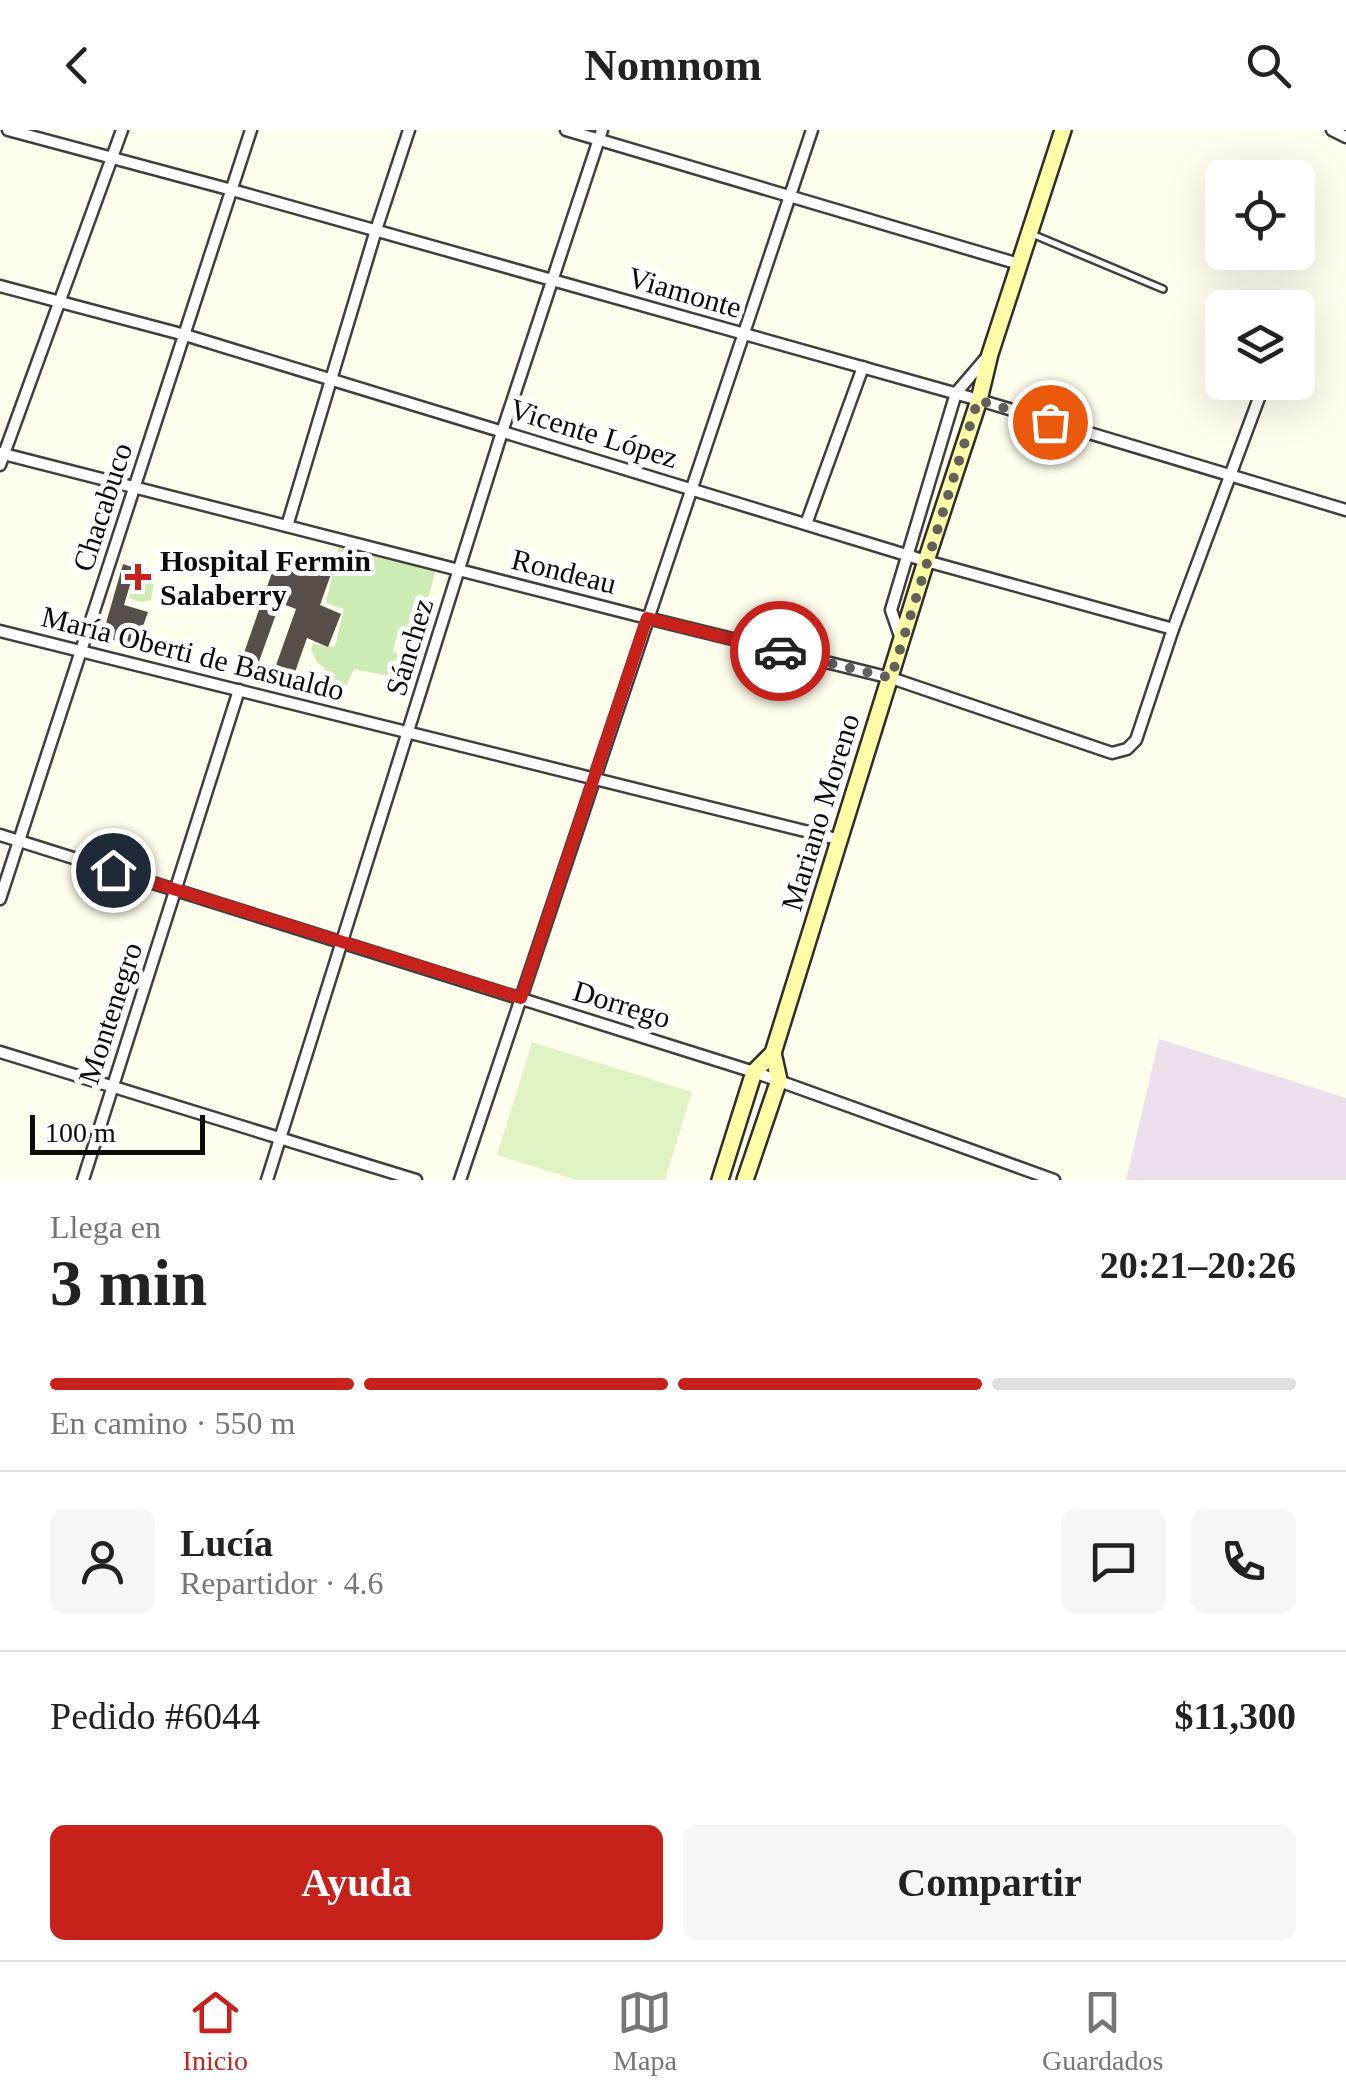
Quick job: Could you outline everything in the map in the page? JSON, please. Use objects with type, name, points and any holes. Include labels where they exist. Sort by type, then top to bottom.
[{"type":"main road","name":"Mariano Moreno","points":[[773,1054],[1063,130]]},
{"type":"main road","points":[[720,1180],[754,1072],[773,1054]]},
{"type":"main road","points":[[745,1180],[779,1080],[773,1054]]},
{"type":"street","name":"Viamonte","points":[[8,130],[978,400],[1346,510]]},
{"type":"street","points":[[1,457],[122,130]]},
{"type":"street","name":"Chacabuco","points":[[0,900],[251,130]]},
{"type":"street","points":[[287,526],[409,130]]},
{"type":"street","points":[[566,130],[600,135],[1019,264]]},
{"type":"street","points":[[460,1180],[812,130]]},
{"type":"street","points":[[1332,130],[1346,138]]},
{"type":"street","name":"Sánchez","points":[[267,1180],[502,432],[600,135]]},
{"type":"street","name":"Vicente López","points":[[0,286],[185,335],[926,562],[1174,630]]},
{"type":"street","points":[[902,641],[891,610],[956,394],[990,354]]},
{"type":"street","points":[[806,524],[862,368]]},
{"type":"street","points":[[1174,630],[1258,400]]},
{"type":"street","name":"Rondeau","points":[[1,457],[891,678],[1112,752],[1127,749],[1136,740],[1174,630]]},
{"type":"street","name":"María Oberti de Basualdo","points":[[0,632],[840,840]]},
{"type":"street","name":"Montenegro","points":[[83,1180],[239,690]]},
{"type":"street","name":"Dorrego","points":[[0,835],[779,1080],[1054,1180]]},
{"type":"street","points":[[0,1052],[416,1180]]},
{"type":"lane","points":[[1029,233],[1163,289]]},
{"type":"shaded area","points":[[1159,1039],[1346,1098],[1346,1180],[1126,1180]]},
{"type":"green space","points":[[339,544],[436,569],[417,641],[396,638],[393,652],[412,660],[407,680],[354,669],[339,701],[311,693],[325,668],[311,649],[313,644],[335,647],[344,609],[326,603]]},
{"type":"green space","points":[[136,574],[154,582],[151,600],[129,598]]},
{"type":"green space","points":[[532,1042],[692,1092],[665,1180],[577,1180],[497,1155]]},
{"type":"building","points":[[316,553],[336,560],[320,605],[341,614],[328,647],[307,638],[289,689],[270,682],[296,609],[280,603],[253,678],[237,673],[276,561],[309,573]]},
{"type":"building","points":[[123,564],[135,568],[124,605],[148,612],[136,646],[102,637]]},
{"type":"way so far","points":[[780,651],[891,678],[978,400],[1050,422]]},
{"type":"place","name":"Hospital Fermin Salaberry","points":[[138,577]]},
{"type":"route","points":[[113,870],[521,998],[647,618],[780,651]]}]
